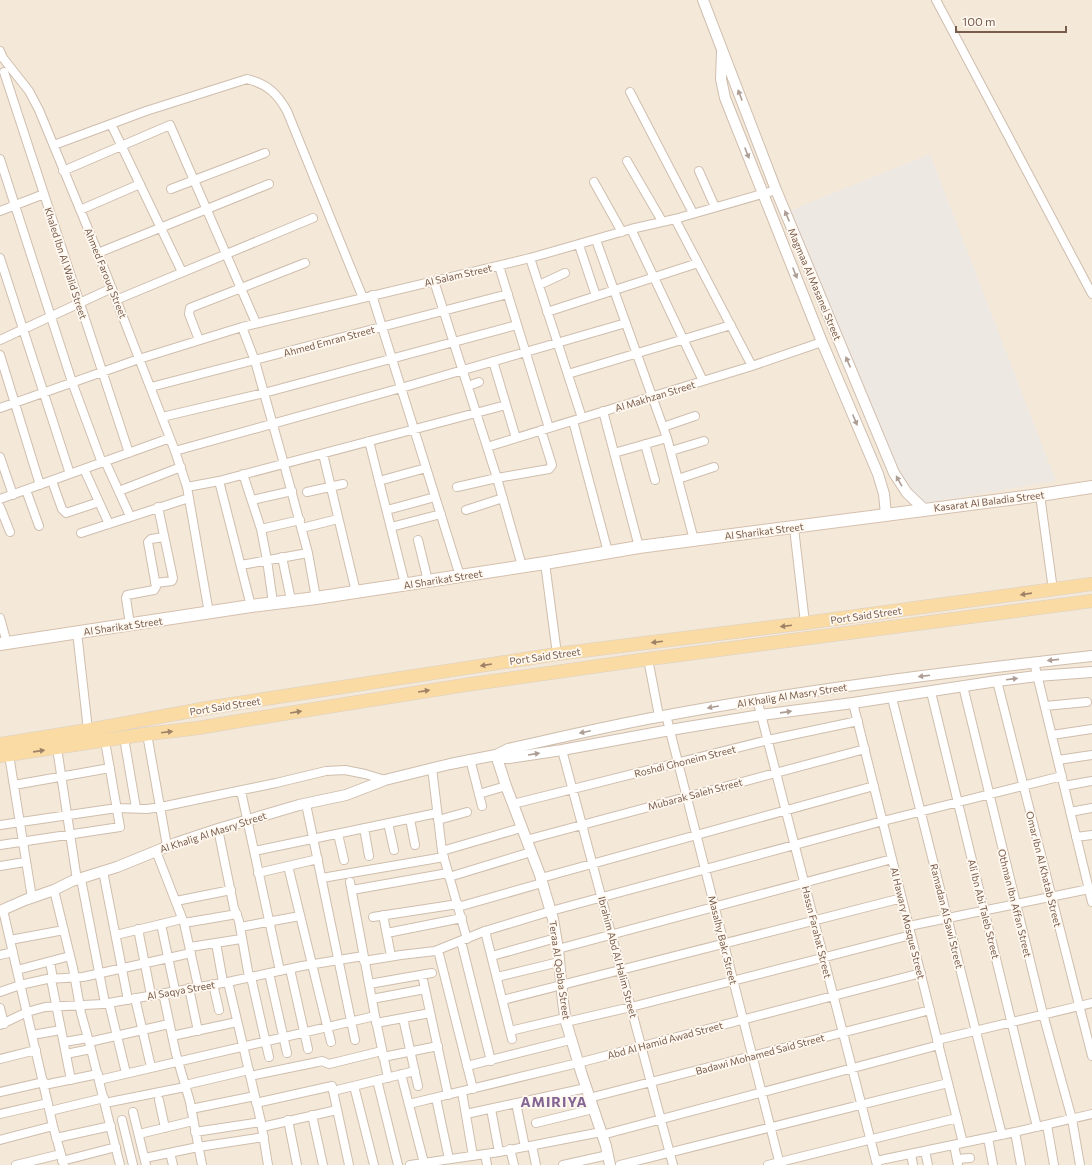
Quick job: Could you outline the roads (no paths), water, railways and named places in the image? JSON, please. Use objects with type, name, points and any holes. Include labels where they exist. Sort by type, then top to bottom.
[{"type":"main road","name":"Kasarat Al Baladia Street","points":[[886,515],[1092,487]]},
{"type":"main road","name":"Al Sharikat Street","points":[[4,644],[291,600],[356,592],[640,547],[886,515]]},
{"type":"main road","name":"Port Said Street","points":[[0,744],[88,730],[213,707],[557,654],[805,623],[1092,584]]},
{"type":"main road","name":"Port Said Street","points":[[5,756],[147,734],[198,728],[465,685],[648,659],[1092,601]]},
{"type":"main road","points":[[213,707],[216,719],[220,724]]},
{"type":"main road","points":[[190,711],[197,721],[198,728]]},
{"type":"street","name":"Magmaa Al Masanei Street","points":[[703,0],[723,48],[776,190],[898,480],[912,500],[925,510]]},
{"type":"street","points":[[936,0],[1092,294]]},
{"type":"street","name":"Magmaa Al Masanei Street","points":[[723,48],[721,79],[725,98],[822,342],[878,474],[884,494],[886,515]]},
{"type":"street","points":[[2,75],[3,58]]},
{"type":"street","name":"Ahmed Farouq Street","points":[[3,58],[23,81],[39,110],[98,253],[176,451],[187,487],[209,613]]},
{"type":"street","name":"Khaled Ibn Al Walid Street","points":[[2,75],[44,194],[129,453]]},
{"type":"street","points":[[54,145],[146,111],[247,79],[260,82],[281,100],[287,111],[363,298]]},
{"type":"street","points":[[630,92],[693,213]]},
{"type":"street","points":[[111,124],[182,272]]},
{"type":"street","points":[[64,171],[169,125],[172,127],[256,323]]},
{"type":"street","points":[[171,189],[265,153]]},
{"type":"street","points":[[0,159],[72,382],[103,462],[119,491],[130,516]]},
{"type":"street","points":[[626,161],[662,221]]},
{"type":"street","points":[[699,171],[715,207]]},
{"type":"street","points":[[594,182],[622,232]]},
{"type":"street","points":[[80,210],[140,184]]},
{"type":"street","points":[[98,253],[268,184]]},
{"type":"street","name":"Al Salam Street","points":[[0,408],[139,359],[256,323],[499,266],[579,245],[631,229],[675,219],[776,190]]},
{"type":"street","points":[[0,212],[44,194]]},
{"type":"street","points":[[116,300],[313,218]]},
{"type":"street","points":[[675,219],[752,366]]},
{"type":"street","points":[[631,229],[703,381]]},
{"type":"street","points":[[596,240],[667,438],[694,540]]},
{"type":"street","points":[[579,245],[596,296]]},
{"type":"street","points":[[0,258],[70,474]]},
{"type":"street","points":[[530,258],[582,418]]},
{"type":"street","points":[[199,340],[189,314],[190,308],[305,263]]},
{"type":"street","points":[[547,312],[698,263]]},
{"type":"street","points":[[457,487],[497,478],[546,470],[552,465],[545,429],[526,352],[499,266]]},
{"type":"street","points":[[539,285],[565,273]]},
{"type":"street","points":[[434,281],[497,478],[522,566]]},
{"type":"street","points":[[0,340],[112,288]]},
{"type":"street","name":"Ahmed Emran Street","points":[[151,387],[508,294]]},
{"type":"street","points":[[372,295],[460,576]]},
{"type":"street","points":[[176,451],[272,425],[626,323]]},
{"type":"street","points":[[162,417],[264,393],[517,325]]},
{"type":"street","points":[[568,374],[731,326]]},
{"type":"street","points":[[242,327],[255,361],[292,491],[308,553],[316,598]]},
{"type":"street","name":"Al Makhzan Street","points":[[487,447],[752,366],[822,342]]},
{"type":"street","points":[[0,355],[40,485]]},
{"type":"street","points":[[493,361],[516,438]]},
{"type":"street","points":[[468,386],[479,382]]},
{"type":"street","points":[[187,487],[220,481],[506,405]]},
{"type":"street","points":[[603,411],[640,547]]},
{"type":"street","points":[[663,427],[695,416]]},
{"type":"street","points":[[573,421],[608,552]]},
{"type":"street","points":[[0,500],[170,438]]},
{"type":"street","points":[[614,453],[667,438]]},
{"type":"street","points":[[369,441],[405,584]]},
{"type":"street","points":[[671,452],[704,441]]},
{"type":"street","points":[[645,444],[655,480]]},
{"type":"street","points":[[323,454],[356,592]]},
{"type":"street","points":[[0,457],[13,495]]},
{"type":"street","points":[[119,491],[181,467]]},
{"type":"street","points":[[678,479],[714,467]]},
{"type":"street","points":[[379,481],[426,468]]},
{"type":"street","points":[[84,469],[109,524]]},
{"type":"street","points":[[243,474],[261,529],[273,603]]},
{"type":"street","points":[[52,481],[62,509],[66,513],[99,502]]},
{"type":"street","points":[[220,481],[251,606]]},
{"type":"street","points":[[307,492],[343,484]]},
{"type":"street","points":[[26,490],[39,526]]},
{"type":"street","points":[[252,500],[292,491]]},
{"type":"street","points":[[1040,495],[1053,590]]},
{"type":"street","points":[[387,510],[435,497]]},
{"type":"street","points":[[81,533],[189,498]]},
{"type":"street","points":[[466,510],[503,498]]},
{"type":"street","points":[[0,507],[10,532]]},
{"type":"street","points":[[155,582],[173,580],[158,507]]},
{"type":"street","points":[[391,528],[441,514]]},
{"type":"street","points":[[261,529],[338,519]]},
{"type":"street","points":[[794,528],[805,623]]},
{"type":"street","points":[[130,625],[126,598],[127,595],[154,590],[156,587],[148,542],[151,539],[164,537]]},
{"type":"street","points":[[418,540],[428,581]]},
{"type":"street","points":[[241,565],[308,553]]},
{"type":"street","points":[[282,557],[291,600]]},
{"type":"street","points":[[545,563],[557,654]]},
{"type":"street","points":[[0,618],[4,644]]},
{"type":"street","points":[[77,632],[88,730]]},
{"type":"street","name":"Al Khalig Al Masry Street","points":[[2,910],[167,846],[218,829],[306,804],[346,795],[385,780],[432,768],[496,755],[508,749],[662,716],[757,699],[1034,662],[1092,656]]},
{"type":"street","name":"Masalhy Bakr Street","points":[[648,659],[662,716],[670,730],[679,762],[779,1164]]},
{"type":"street","points":[[1034,662],[1076,837],[1088,870],[1089,889],[1092,900]]},
{"type":"street","name":"Al Khalig Al Masry Street","points":[[496,755],[503,758],[509,758],[670,730],[892,698],[963,686],[1037,676],[1092,672]]},
{"type":"street","name":"Omar Ibn Al Khatab Street","points":[[997,681],[1092,1056]]},
{"type":"street","name":"Othman Ibn Affan Street","points":[[963,686],[1043,1014],[1072,1119],[1080,1165]]},
{"type":"street","name":"Ali Ibn Abi Taleb Street","points":[[931,692],[1038,1127]]},
{"type":"street","name":"Ramadan Al Sawi Street","points":[[892,698],[1002,1135]]},
{"type":"street","name":"Hassn Farahat Street","points":[[757,699],[877,1163]]},
{"type":"street","points":[[1045,706],[1088,702]]},
{"type":"street","name":"Al Hawary Mosque Street","points":[[853,703],[963,1143]]},
{"type":"street","name":"Roshdi Ghoneim Street","points":[[513,804],[768,740],[858,721]]},
{"type":"street","points":[[1052,735],[1092,730]]},
{"type":"street","points":[[147,734],[167,846]]},
{"type":"street","points":[[124,738],[136,808]]},
{"type":"street","points":[[0,845],[120,827],[105,741]]},
{"type":"street","points":[[57,748],[70,835],[99,974],[126,1073]]},
{"type":"street","name":"Mubarak Saleh Street","points":[[526,840],[865,749]]},
{"type":"street","name":"Ibrahim Abd Al Halim Street","points":[[562,750],[673,1165]]},
{"type":"street","name":"Teraa Al Qobba Street","points":[[496,755],[506,786],[542,881],[551,911],[558,949],[561,985],[570,1040],[602,1133],[609,1160]]},
{"type":"street","points":[[1058,760],[1092,755]]},
{"type":"street","points":[[5,756],[14,785],[25,862],[32,898]]},
{"type":"street","points":[[470,760],[482,806]]},
{"type":"street","points":[[14,785],[110,768]]},
{"type":"street","points":[[432,768],[443,854],[462,918],[464,940],[491,1061]]},
{"type":"street","points":[[0,825],[117,808],[161,807],[241,791],[326,771],[345,770],[385,780]]},
{"type":"street","name":"Al Saqya Street","points":[[2,1024],[27,1012],[45,1007],[107,1003],[339,960],[391,956],[438,950],[485,931],[551,911],[883,821],[1062,776]]},
{"type":"street","points":[[1064,786],[1092,781]]},
{"type":"street","points":[[479,794],[506,786]]},
{"type":"street","points":[[373,917],[458,905],[542,881],[593,864],[874,786]]},
{"type":"street","points":[[241,791],[280,971]]},
{"type":"street","points":[[306,804],[356,1040]]},
{"type":"street","points":[[1070,812],[1092,808]]},
{"type":"street","points":[[254,851],[410,818],[467,812]]},
{"type":"street","points":[[410,818],[415,845]]},
{"type":"street","points":[[388,823],[394,850]]},
{"type":"street","points":[[364,828],[370,856]]},
{"type":"street","points":[[322,878],[443,854],[522,828]]},
{"type":"street","points":[[218,829],[234,908],[237,914],[269,1057]]},
{"type":"street","points":[[338,834],[344,860]]},
{"type":"street","points":[[1076,837],[1092,835]]},
{"type":"street","points":[[156,851],[183,921],[191,950],[198,986]]},
{"type":"street","points":[[388,1078],[375,1019],[351,886],[449,875],[531,852]]},
{"type":"street","points":[[258,873],[318,859]]},
{"type":"street","points":[[558,949],[892,859]]},
{"type":"street","points":[[0,866],[25,862]]},
{"type":"street","points":[[288,866],[331,1042]]},
{"type":"street","points":[[103,871],[122,969],[143,1030],[151,1067]]},
{"type":"street","points":[[909,926],[1089,889]]},
{"type":"street","points":[[54,890],[70,956],[79,1005],[90,1043],[120,1165]]},
{"type":"street","points":[[176,901],[231,890]]},
{"type":"street","points":[[503,1000],[902,898]]},
{"type":"street","points":[[2,910],[62,1160]]},
{"type":"street","points":[[116,935],[161,924],[237,914]]},
{"type":"street","points":[[383,915],[391,956]]},
{"type":"street","points":[[240,927],[300,916]]},
{"type":"street","points":[[387,933],[462,918]]},
{"type":"street","points":[[161,924],[175,990]]},
{"type":"street","points":[[138,929],[151,995]]},
{"type":"street","points":[[10,940],[64,930]]},
{"type":"street","points":[[485,931],[511,1035],[566,1020],[631,1007],[911,935]]},
{"type":"street","points":[[492,956],[556,938]]},
{"type":"street","points":[[0,992],[20,985],[52,979],[74,978],[122,969],[168,958],[216,943],[242,939]]},
{"type":"street","points":[[216,943],[256,1100],[268,1165]]},
{"type":"street","points":[[438,950],[473,1089]]},
{"type":"street","points":[[0,956],[13,952]]},
{"type":"street","points":[[17,970],[70,956]]},
{"type":"street","points":[[50,962],[56,1007],[72,1080]]},
{"type":"street","points":[[497,977],[559,962]]},
{"type":"street","points":[[290,969],[308,1048]]},
{"type":"street","points":[[269,973],[287,1053]]},
{"type":"street","points":[[369,984],[432,973]]},
{"type":"street","name":"Abd Al Hamid Awad Street","points":[[409,1104],[462,1092],[921,973]]},
{"type":"street","points":[[422,975],[448,1095]]},
{"type":"street","points":[[213,984],[219,1010]]},
{"type":"street","points":[[189,988],[198,1031]]},
{"type":"street","points":[[372,999],[425,989]]},
{"type":"street","points":[[162,993],[191,1109],[202,1165]]},
{"type":"street","points":[[410,1165],[434,1163],[449,1159],[459,1162],[473,1156],[602,1133],[661,1119],[852,1068],[976,1030],[1092,1003]]},
{"type":"street","points":[[0,1008],[2,1024]]},
{"type":"street","name":"Badawi Mohamed Said Street","points":[[590,1098],[930,1010]]},
{"type":"street","points":[[0,1092],[44,1083],[126,1073],[352,1021],[402,1018],[430,1013]]},
{"type":"street","points":[[402,1018],[418,1086]]},
{"type":"street","points":[[172,1036],[237,1022]]},
{"type":"street","points":[[66,1054],[90,1043],[170,1024]]},
{"type":"street","points":[[32,1035],[61,1030]]},
{"type":"street","points":[[467,1066],[570,1040]]},
{"type":"street","points":[[64,1042],[90,1043]]},
{"type":"street","points":[[0,1114],[104,1100],[322,1061],[329,1064],[383,1054],[410,1052],[438,1046]]},
{"type":"street","points":[[0,1059],[36,1050]]},
{"type":"street","points":[[191,1109],[354,1086],[415,1071]]},
{"type":"street","points":[[401,1074],[424,1163]]},
{"type":"street","points":[[377,1080],[398,1165]]},
{"type":"street","points":[[620,1165],[948,1083]]},
{"type":"street","points":[[354,1086],[374,1165]]},
{"type":"street","points":[[466,1114],[586,1088]]},
{"type":"street","points":[[332,1089],[349,1165]]},
{"type":"street","points":[[462,1092],[473,1156]]},
{"type":"street","points":[[436,1098],[449,1159]]},
{"type":"street","points":[[159,1100],[165,1128]]},
{"type":"street","points":[[516,1103],[528,1146],[536,1165]]},
{"type":"street","points":[[491,1109],[499,1152]]},
{"type":"street","points":[[536,1123],[593,1109]]},
{"type":"street","points":[[195,1132],[288,1120],[337,1110]]},
{"type":"street","points":[[133,1112],[146,1161],[170,1153],[198,1147],[264,1137]]},
{"type":"street","points":[[877,1163],[911,1154],[1092,1114]]},
{"type":"street","points":[[312,1115],[323,1165]]},
{"type":"street","points":[[768,1165],[779,1164],[957,1118]]},
{"type":"street","points":[[288,1120],[298,1165]]},
{"type":"street","points":[[139,1134],[193,1121]]},
{"type":"street","points":[[56,1138],[111,1129],[123,1124],[133,1165]]},
{"type":"street","points":[[1047,1125],[1054,1165]]},
{"type":"street","points":[[0,1140],[53,1126]]},
{"type":"street","points":[[1015,1132],[1021,1165]]},
{"type":"street","points":[[988,1138],[993,1165]]},
{"type":"street","points":[[954,1145],[957,1162],[970,1158]]},
{"type":"street","points":[[16,1165],[62,1160],[116,1147]]},
{"type":"street","points":[[510,1150],[514,1165]]},
{"type":"street","points":[[925,1151],[928,1165]]},
{"type":"street","points":[[170,1153],[173,1165]]},
{"type":"street","points":[[484,1154],[487,1165]]},
{"type":"street","points":[[911,1154],[913,1165]]},
{"type":"street","points":[[563,1165],[609,1160]]},
{"type":"district","name":"AMIRIYA","points":[[554,1102]]}]
